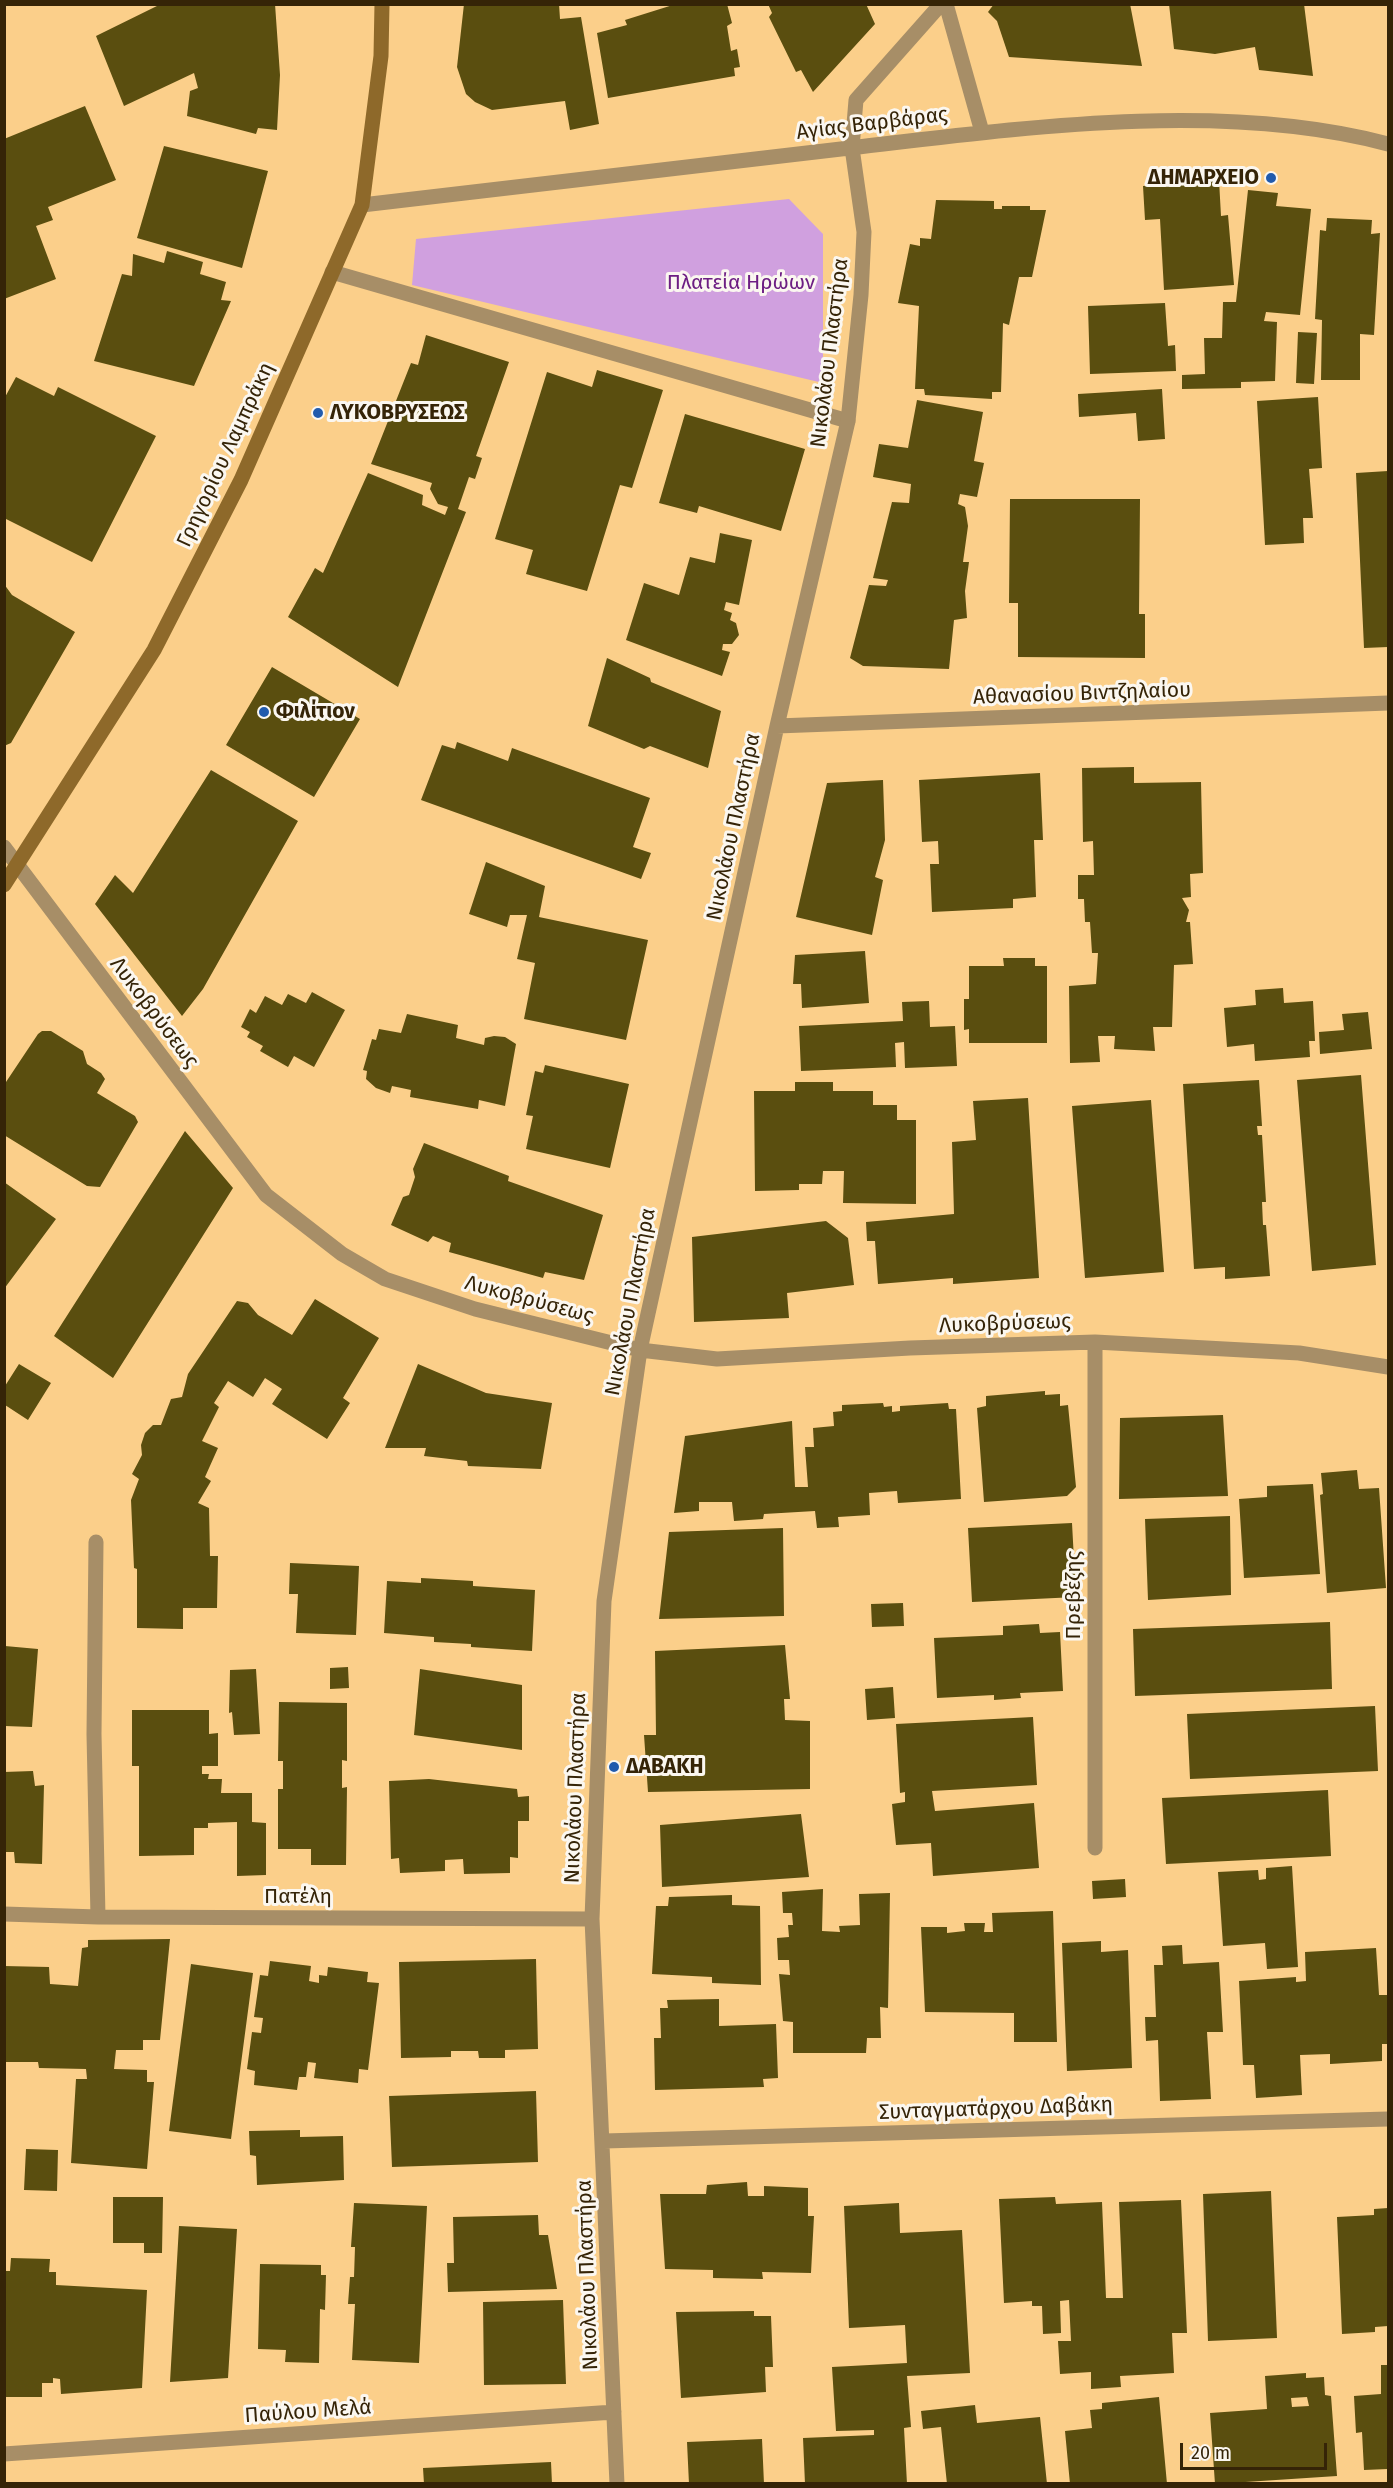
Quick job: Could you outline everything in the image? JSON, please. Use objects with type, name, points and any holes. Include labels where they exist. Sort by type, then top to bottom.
[{"type":"main road","name":"Γρηγορίου Λαμπράκη","points":[[4,885],[154,650],[241,480],[362,205],[381,56],[382,4]]},
{"type":"street","name":"Νικολάου Πλαστήρα","points":[[617,2484],[604,2141],[592,1919],[604,1601],[640,1350],[777,726],[848,421],[861,295],[864,232],[852,148],[856,99],[941,4]]},
{"type":"street","points":[[946,4],[982,132]]},
{"type":"street","name":"Αγίας Βαρβάρας","points":[[362,205],[982,132],[1176,120],[1276,126],[1354,135],[1389,144]]},
{"type":"street","points":[[332,272],[848,421]]},
{"type":"street","name":"Αθανασίου Βιντζηλαίου","points":[[777,726],[1389,704]]},
{"type":"street","name":"Λυκοβρύσεως","points":[[4,847],[266,1195],[342,1254],[385,1279],[475,1309],[640,1350],[717,1359],[910,1348],[1095,1342],[1299,1353],[1389,1367]]},
{"type":"street","name":"Πρεβέζης","points":[[1095,1342],[1095,1848]]},
{"type":"street","points":[[96,1542],[94,1734],[98,1917]]},
{"type":"street","name":"Πατέλη","points":[[4,1914],[98,1917],[592,1919]]},
{"type":"street","name":"Συνταγματάρχου Δαβάκη","points":[[604,2141],[1389,2119]]},
{"type":"street","name":"Παύλου Μελά","points":[[4,2454],[614,2412]]},
{"type":"green space","name":"Πλατεία Ηρώων","points":[[789,199],[823,234],[823,383],[412,285],[416,239]]},
{"type":"building","points":[[161,4],[275,4],[280,75],[277,130],[258,128],[256,134],[187,116],[190,91],[198,88],[194,73],[124,106],[96,36]]},
{"type":"building","points":[[464,4],[559,4],[560,19],[581,17],[599,124],[570,130],[565,101],[492,110],[475,102],[466,94],[457,67]]},
{"type":"building","points":[[676,4],[727,4],[732,23],[727,26],[731,51],[737,49],[740,67],[734,68],[735,76],[608,98],[597,33],[627,25],[625,20]]},
{"type":"building","points":[[768,4],[866,4],[875,24],[813,92],[801,70],[796,72],[769,17],[772,13]]},
{"type":"building","points":[[994,4],[1130,4],[1142,66],[1009,57],[997,21],[988,12]]},
{"type":"building","points":[[1169,4],[1304,4],[1313,76],[1259,70],[1255,47],[1215,54],[1174,49]]},
{"type":"building","points":[[85,106],[116,180],[48,207],[53,220],[36,226],[56,279],[4,299],[4,139]]},
{"type":"building","points":[[164,146],[268,171],[242,268],[137,238]]},
{"type":"building","points":[[1219,180],[1221,216],[1228,215],[1234,285],[1164,290],[1160,219],[1145,220],[1143,186]]},
{"type":"building","points":[[1248,190],[1278,193],[1276,206],[1311,209],[1300,315],[1266,312],[1264,321],[1277,322],[1275,381],[1241,382],[1241,388],[1182,389],[1182,375],[1205,374],[1204,338],[1222,338],[1223,302],[1236,302]]},
{"type":"building","points":[[936,200],[994,201],[994,209],[1002,209],[1002,206],[1030,206],[1030,210],[1046,210],[1032,277],[1019,277],[1009,325],[1003,323],[1001,392],[992,392],[992,399],[925,395],[924,389],[915,389],[919,306],[898,303],[910,244],[920,246],[920,238],[931,239]]},
{"type":"building","points":[[1327,218],[1372,220],[1371,234],[1380,233],[1374,335],[1360,334],[1360,380],[1321,380],[1322,320],[1315,319],[1320,230],[1326,231]]},
{"type":"building","points":[[167,251],[203,262],[200,274],[226,282],[221,300],[231,301],[194,386],[94,361],[122,274],[132,276],[133,254],[164,263]]},
{"type":"building","points":[[1165,303],[1168,346],[1175,345],[1176,371],[1090,374],[1088,306]]},
{"type":"building","points":[[1298,332],[1317,333],[1314,384],[1296,383]]},
{"type":"building","points":[[426,335],[509,362],[476,456],[482,458],[475,479],[469,477],[458,509],[466,512],[398,687],[288,617],[315,568],[323,573],[368,473],[423,495],[422,505],[445,515],[448,507],[438,504],[430,489],[432,483],[371,464],[411,363],[418,365]]},
{"type":"building","points":[[597,370],[663,390],[632,488],[620,485],[587,591],[526,574],[533,550],[495,539],[547,372],[592,387]]},
{"type":"building","points":[[16,377],[54,396],[58,387],[156,436],[92,562],[4,518],[4,399]]},
{"type":"building","points":[[1162,389],[1165,439],[1138,441],[1136,413],[1079,417],[1078,394]]},
{"type":"building","points":[[1318,397],[1322,468],[1309,469],[1313,518],[1303,518],[1304,543],[1265,545],[1257,401]]},
{"type":"building","points":[[917,400],[983,412],[974,461],[984,463],[977,497],[960,494],[958,504],[965,507],[968,526],[963,562],[969,562],[965,591],[967,618],[954,620],[949,669],[863,666],[850,658],[869,585],[886,586],[888,580],[873,578],[892,502],[909,503],[911,484],[873,477],[879,444],[908,448]]},
{"type":"building","points":[[685,414],[805,449],[781,531],[699,506],[697,513],[659,503]]},
{"type":"building","points":[[1388,471],[1388,647],[1364,648],[1356,473]]},
{"type":"building","points":[[1010,499],[1140,499],[1139,614],[1145,614],[1145,658],[1018,657],[1018,603],[1009,603]]},
{"type":"building","points":[[720,533],[752,540],[739,605],[726,602],[724,610],[732,613],[730,620],[736,623],[739,635],[732,644],[723,644],[722,650],[730,652],[722,676],[626,640],[644,583],[679,595],[690,557],[715,563]]},
{"type":"building","points":[[4,584],[12,595],[75,632],[11,743],[4,746]]},
{"type":"building","points":[[607,658],[650,678],[651,682],[721,711],[708,768],[650,746],[644,749],[588,726]]},
{"type":"building","points":[[272,667],[360,719],[314,797],[226,745]]},
{"type":"building","points":[[457,742],[508,761],[512,748],[650,798],[633,847],[651,853],[641,879],[421,800],[442,745],[455,749]]},
{"type":"building","points":[[1134,767],[1134,783],[1201,782],[1203,873],[1190,874],[1191,897],[1182,898],[1189,910],[1186,922],[1190,922],[1193,964],[1174,965],[1172,1027],[1153,1027],[1155,1051],[1114,1049],[1115,1036],[1098,1036],[1100,1062],[1070,1063],[1069,986],[1096,984],[1098,953],[1092,953],[1090,922],[1085,922],[1084,899],[1078,899],[1078,875],[1094,875],[1093,841],[1083,842],[1082,768]]},
{"type":"building","points":[[211,770],[298,821],[203,989],[182,1016],[95,904],[115,875],[133,893]]},
{"type":"building","points":[[1040,773],[1043,840],[1034,840],[1036,897],[1013,899],[1013,908],[932,912],[930,864],[939,864],[938,841],[922,842],[919,780]]},
{"type":"building","points":[[883,780],[885,840],[875,877],[883,880],[872,935],[796,917],[827,783]]},
{"type":"building","points":[[486,862],[545,886],[539,917],[648,940],[626,1040],[524,1019],[535,963],[517,959],[527,915],[510,915],[507,927],[469,914]]},
{"type":"building","points":[[865,951],[869,1003],[802,1008],[801,984],[793,984],[795,955]]},
{"type":"building","points":[[1003,958],[1035,958],[1035,966],[1047,966],[1047,1043],[969,1043],[969,1029],[964,1030],[964,999],[969,999],[969,966],[1004,966]]},
{"type":"building","points":[[1283,988],[1284,1003],[1313,1001],[1315,1041],[1309,1041],[1310,1057],[1255,1061],[1254,1044],[1227,1047],[1224,1008],[1256,1005],[1255,990]]},
{"type":"building","points":[[312,992],[345,1010],[314,1067],[294,1056],[288,1067],[260,1051],[263,1046],[247,1037],[250,1032],[241,1027],[250,1009],[256,1013],[265,996],[282,1005],[288,994],[306,1003]]},
{"type":"building","points":[[929,1001],[930,1027],[955,1026],[957,1066],[905,1068],[904,1042],[895,1043],[896,1067],[801,1071],[799,1026],[903,1021],[902,1002]]},
{"type":"building","points":[[1368,1012],[1372,1049],[1320,1054],[1319,1032],[1344,1030],[1342,1014]]},
{"type":"building","points":[[407,1014],[458,1025],[456,1038],[484,1045],[485,1038],[505,1037],[516,1044],[505,1106],[479,1100],[478,1109],[410,1097],[411,1090],[392,1086],[390,1093],[376,1088],[366,1079],[367,1071],[363,1070],[372,1039],[376,1040],[379,1029],[401,1033]]},
{"type":"building","points":[[42,1031],[51,1031],[83,1051],[87,1064],[101,1073],[105,1079],[97,1093],[135,1116],[138,1122],[100,1187],[87,1186],[4,1135],[4,1085]]},
{"type":"building","points":[[545,1065],[629,1084],[610,1168],[526,1149],[533,1116],[526,1115],[535,1071],[543,1073]]},
{"type":"building","points":[[1361,1075],[1376,1265],[1312,1271],[1297,1080]]},
{"type":"building","points":[[1259,1080],[1262,1126],[1257,1126],[1258,1135],[1262,1135],[1266,1202],[1262,1202],[1263,1225],[1266,1225],[1270,1276],[1225,1279],[1225,1267],[1194,1269],[1183,1084]]},
{"type":"building","points":[[795,1082],[833,1082],[833,1091],[873,1091],[873,1105],[897,1105],[897,1120],[916,1120],[916,1204],[843,1203],[844,1171],[823,1171],[822,1184],[799,1184],[799,1190],[755,1191],[754,1091],[795,1091]]},
{"type":"building","points":[[1028,1098],[1039,1278],[953,1284],[953,1278],[878,1284],[875,1241],[867,1241],[866,1222],[954,1214],[952,1142],[976,1140],[973,1101]]},
{"type":"building","points":[[1151,1100],[1164,1272],[1085,1278],[1072,1106]]},
{"type":"building","points":[[185,1131],[233,1188],[113,1378],[54,1336]]},
{"type":"building","points":[[424,1143],[509,1176],[508,1181],[603,1215],[584,1280],[545,1272],[543,1278],[449,1252],[451,1243],[433,1236],[428,1242],[391,1225],[403,1197],[409,1195],[415,1177],[413,1169]]},
{"type":"building","points":[[4,1182],[56,1219],[4,1289]]},
{"type":"building","points":[[826,1221],[848,1238],[854,1285],[787,1293],[789,1318],[694,1322],[692,1237]]},
{"type":"building","points":[[315,1299],[379,1338],[343,1398],[350,1403],[327,1439],[272,1404],[282,1389],[265,1378],[253,1397],[228,1381],[214,1403],[219,1407],[202,1441],[218,1448],[205,1477],[211,1481],[198,1503],[209,1508],[210,1556],[218,1556],[217,1608],[183,1608],[183,1629],[137,1628],[137,1569],[134,1568],[131,1500],[139,1479],[132,1474],[142,1455],[141,1445],[145,1433],[153,1425],[161,1425],[171,1399],[182,1397],[188,1374],[237,1301],[248,1303],[258,1315],[292,1335]]},
{"type":"building","points":[[19,1364],[51,1383],[28,1420],[5,1405],[5,1386]]},
{"type":"building","points":[[418,1364],[486,1393],[552,1403],[541,1469],[468,1466],[467,1461],[424,1456],[426,1448],[385,1448]]},
{"type":"building","points":[[1045,1391],[1045,1395],[1060,1394],[1060,1406],[1068,1405],[1076,1487],[1067,1496],[984,1502],[977,1408],[986,1406],[986,1396]]},
{"type":"building","points":[[883,1403],[884,1407],[892,1406],[892,1412],[900,1411],[900,1406],[948,1403],[949,1409],[956,1409],[961,1499],[898,1503],[897,1491],[869,1493],[870,1515],[838,1517],[839,1527],[817,1528],[815,1511],[764,1514],[763,1519],[734,1521],[732,1502],[699,1502],[699,1511],[674,1513],[685,1436],[792,1421],[795,1487],[808,1487],[805,1447],[814,1447],[813,1428],[834,1426],[833,1412],[842,1411],[842,1405]]},
{"type":"building","points":[[1223,1415],[1228,1496],[1119,1499],[1120,1418]]},
{"type":"building","points":[[1357,1470],[1359,1489],[1379,1488],[1386,1588],[1327,1593],[1320,1495],[1323,1494],[1321,1473]]},
{"type":"building","points":[[1313,1484],[1320,1574],[1244,1578],[1239,1499],[1267,1497],[1267,1486]]},
{"type":"building","points":[[1230,1516],[1231,1595],[1148,1600],[1145,1519]]},
{"type":"building","points":[[1072,1523],[1076,1597],[972,1602],[968,1528]]},
{"type":"building","points":[[783,1528],[784,1616],[659,1619],[669,1532]]},
{"type":"building","points":[[290,1563],[359,1566],[356,1635],[296,1633],[298,1594],[289,1594]]},
{"type":"building","points":[[421,1578],[473,1581],[473,1586],[535,1590],[532,1651],[471,1647],[471,1644],[434,1642],[434,1637],[384,1633],[387,1581],[421,1583]]},
{"type":"building","points":[[903,1603],[904,1626],[872,1627],[871,1604]]},
{"type":"building","points":[[1330,1622],[1332,1689],[1135,1696],[1133,1629]]},
{"type":"building","points":[[1039,1624],[1040,1633],[1060,1632],[1063,1691],[1020,1693],[1021,1698],[994,1700],[994,1695],[937,1698],[934,1638],[1003,1635],[1003,1626]]},
{"type":"building","points":[[785,1645],[790,1699],[784,1699],[785,1720],[810,1721],[810,1789],[648,1792],[644,1735],[656,1735],[655,1651]]},
{"type":"building","points":[[5,1646],[38,1649],[32,1727],[5,1726]]},
{"type":"building","points":[[348,1667],[349,1688],[330,1689],[330,1668]]},
{"type":"building","points":[[256,1669],[260,1734],[234,1735],[232,1712],[229,1713],[230,1670]]},
{"type":"building","points":[[420,1669],[522,1685],[522,1750],[414,1735]]},
{"type":"building","points":[[893,1687],[895,1718],[867,1720],[865,1689]]},
{"type":"building","points":[[279,1702],[347,1703],[347,1761],[342,1760],[342,1788],[347,1787],[346,1865],[311,1865],[311,1849],[278,1849],[278,1789],[283,1789],[283,1761],[278,1761]]},
{"type":"building","points":[[1375,1706],[1378,1771],[1190,1779],[1187,1714]]},
{"type":"building","points":[[132,1710],[209,1710],[209,1734],[218,1733],[218,1766],[202,1766],[202,1774],[209,1774],[208,1779],[222,1779],[221,1793],[252,1793],[252,1822],[266,1823],[266,1875],[237,1876],[237,1822],[208,1823],[208,1828],[194,1828],[194,1855],[139,1856],[139,1766],[132,1766]]},
{"type":"building","points":[[1033,1717],[1037,1785],[932,1791],[935,1811],[1034,1803],[1039,1868],[933,1876],[931,1843],[896,1845],[892,1804],[905,1802],[905,1792],[900,1793],[896,1724]]},
{"type":"building","points":[[33,1771],[35,1786],[44,1785],[42,1864],[15,1863],[14,1852],[4,1852],[4,1772]]},
{"type":"building","points":[[429,1779],[517,1789],[518,1797],[529,1796],[529,1821],[518,1821],[518,1858],[510,1857],[510,1873],[464,1874],[463,1859],[445,1860],[445,1871],[400,1873],[399,1858],[391,1859],[389,1781]]},
{"type":"building","points":[[1328,1790],[1331,1856],[1166,1864],[1162,1798]]},
{"type":"building","points":[[801,1814],[809,1877],[662,1887],[660,1825]]},
{"type":"building","points":[[1292,1866],[1298,1967],[1267,1969],[1265,1943],[1223,1946],[1218,1872],[1258,1870],[1259,1880],[1266,1879],[1266,1868]]},
{"type":"building","points":[[1125,1879],[1126,1897],[1093,1899],[1092,1881]]},
{"type":"building","points":[[823,1889],[822,1931],[840,1932],[839,1926],[860,1925],[859,1894],[890,1893],[888,2008],[880,2007],[881,2038],[867,2038],[866,2053],[793,2053],[793,2022],[783,2021],[779,1974],[790,1975],[789,1960],[778,1960],[777,1938],[789,1937],[788,1925],[793,1925],[792,1913],[783,1913],[782,1892]]},
{"type":"building","points":[[732,1895],[732,1905],[760,1906],[761,1985],[712,1983],[712,1977],[652,1974],[656,1906],[668,1906],[669,1897]]},
{"type":"building","points":[[1053,1911],[1057,2042],[1014,2042],[1014,2013],[925,2012],[921,1927],[947,1927],[947,1933],[965,1931],[964,1923],[985,1923],[984,1932],[993,1932],[992,1913]]},
{"type":"building","points":[[170,1939],[160,2040],[143,2040],[143,2050],[116,2050],[114,2069],[147,2070],[147,2082],[154,2082],[147,2169],[71,2163],[76,2079],[87,2079],[86,2069],[39,2068],[38,2062],[4,2062],[4,1966],[49,1967],[50,1984],[78,1986],[82,1948],[88,1947],[88,1940]]},
{"type":"building","points":[[1101,1941],[1101,1952],[1128,1950],[1132,2068],[1067,2071],[1062,1943]]},
{"type":"building","points":[[1182,1945],[1183,1964],[1219,1962],[1223,2032],[1207,2032],[1211,2099],[1160,2101],[1158,2040],[1146,2041],[1145,2017],[1156,2017],[1154,1965],[1163,1965],[1162,1946]]},
{"type":"building","points":[[1376,1948],[1379,1995],[1388,1995],[1388,2044],[1382,2044],[1382,2061],[1330,2064],[1330,2054],[1300,2055],[1302,2095],[1256,2098],[1254,2065],[1243,2065],[1239,1981],[1296,1977],[1296,1982],[1306,1981],[1305,1952]]},
{"type":"building","points":[[536,1959],[538,2049],[505,2050],[505,2058],[479,2058],[478,2051],[451,2051],[451,2057],[401,2058],[399,1962]]},
{"type":"building","points":[[270,1961],[311,1966],[309,1981],[319,1983],[319,1975],[327,1976],[328,1967],[368,1972],[367,1982],[379,1983],[368,2070],[359,2069],[358,2083],[314,2078],[316,2063],[308,2062],[306,2077],[299,2077],[297,2090],[254,2085],[255,2071],[247,2069],[252,2032],[261,2033],[263,2018],[254,2017],[260,1975],[268,1976]]},
{"type":"building","points":[[191,1964],[253,1973],[231,2139],[169,2131]]},
{"type":"building","points":[[719,1999],[719,2026],[776,2024],[778,2078],[763,2079],[764,2087],[655,2090],[654,2038],[661,2038],[660,2008],[668,2008],[667,2000]]},
{"type":"building","points":[[536,2091],[538,2162],[392,2167],[389,2096]]},
{"type":"building","points":[[300,2130],[300,2137],[343,2136],[344,2180],[257,2185],[256,2156],[250,2155],[249,2131]]},
{"type":"building","points":[[26,2149],[58,2150],[57,2191],[24,2190]]},
{"type":"building","points":[[747,2182],[748,2196],[764,2196],[764,2186],[808,2188],[808,2216],[814,2216],[811,2273],[762,2272],[763,2279],[713,2278],[713,2270],[665,2269],[660,2194],[706,2194],[707,2185]]},
{"type":"building","points":[[1271,2191],[1277,2338],[1208,2341],[1203,2194]]},
{"type":"building","points":[[113,2197],[163,2197],[162,2253],[144,2253],[144,2243],[113,2243]]},
{"type":"building","points":[[1055,2197],[1056,2204],[1102,2202],[1106,2298],[1123,2298],[1119,2202],[1181,2200],[1187,2333],[1172,2333],[1174,2373],[1120,2376],[1121,2387],[1091,2389],[1091,2372],[1060,2374],[1058,2341],[1071,2341],[1069,2300],[1060,2301],[1061,2333],[1043,2334],[1042,2306],[1032,2306],[1032,2301],[1004,2303],[999,2199]]},
{"type":"building","points":[[354,2203],[427,2206],[419,2363],[352,2360],[355,2304],[348,2304],[350,2277],[354,2277],[355,2247],[351,2247]]},
{"type":"building","points":[[899,2203],[900,2233],[962,2230],[970,2373],[907,2376],[911,2427],[904,2428],[907,2484],[805,2484],[803,2438],[874,2435],[874,2430],[836,2431],[832,2367],[907,2363],[905,2325],[849,2328],[844,2206]]},
{"type":"building","points":[[1388,2208],[1388,2326],[1375,2327],[1375,2332],[1342,2334],[1337,2217],[1374,2215],[1374,2209]]},
{"type":"building","points":[[538,2215],[539,2235],[548,2235],[557,2289],[448,2292],[447,2263],[454,2263],[453,2217]]},
{"type":"building","points":[[179,2226],[237,2229],[228,2378],[170,2382]]},
{"type":"building","points":[[11,2258],[50,2259],[49,2272],[56,2272],[56,2285],[147,2290],[142,2388],[61,2394],[60,2379],[53,2378],[53,2383],[42,2383],[42,2397],[4,2397],[4,2271],[10,2271]]},
{"type":"building","points":[[260,2264],[321,2265],[321,2275],[326,2275],[325,2310],[320,2309],[319,2363],[285,2362],[286,2350],[258,2349]]},
{"type":"building","points":[[563,2300],[566,2384],[484,2385],[483,2302]]},
{"type":"building","points":[[754,2311],[754,2316],[771,2316],[773,2367],[765,2367],[766,2392],[681,2398],[676,2312]]},
{"type":"building","points":[[1381,2365],[1388,2365],[1388,2469],[1364,2470],[1362,2432],[1356,2433],[1354,2396],[1381,2394]]},
{"type":"building","points":[[1306,2373],[1306,2378],[1324,2377],[1325,2395],[1331,2396],[1337,2476],[1215,2484],[1210,2413],[1267,2409],[1265,2376]],"holes":[[[1307,2397],[1309,2406],[1292,2407],[1291,2398]]]},
{"type":"building","points":[[1159,2397],[1167,2484],[1070,2484],[1065,2431],[1092,2428],[1090,2410],[1102,2409],[1102,2403]]},
{"type":"building","points":[[975,2405],[977,2423],[1040,2417],[1047,2484],[947,2484],[941,2427],[923,2429],[921,2411]]},
{"type":"building","points":[[762,2439],[764,2484],[689,2484],[687,2442]]},
{"type":"building","points":[[551,2462],[552,2484],[424,2484],[423,2468]]},
{"type":"place","name":"ΔΗΜΑΡΧΕΙΟ","points":[[1271,178]]},
{"type":"place","name":"ΛΥΚΟΒΡΥΣΕΩΣ","points":[[318,413]]},
{"type":"place","name":"Φιλίτιον","points":[[264,712]]},
{"type":"place","name":"ΔΑΒΑΚΗ","points":[[614,1767]]}]
